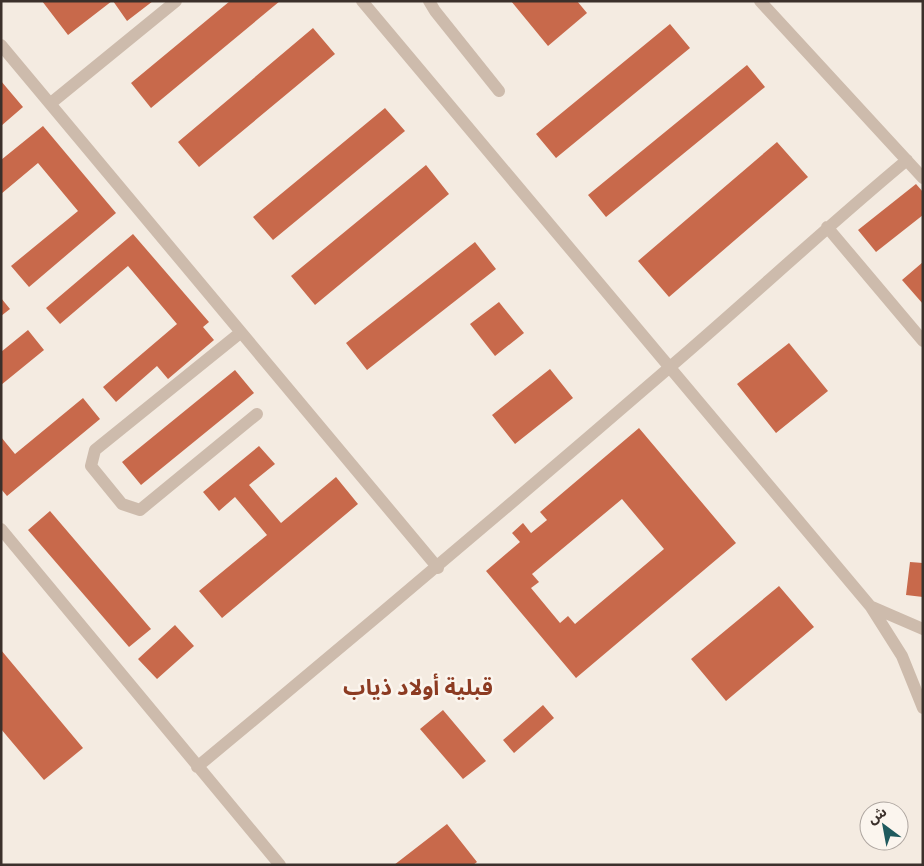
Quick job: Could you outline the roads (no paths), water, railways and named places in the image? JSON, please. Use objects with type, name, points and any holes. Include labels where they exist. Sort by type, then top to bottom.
[{"type":"street","points":[[51,102],[176,1]]},
{"type":"street","points":[[362,1],[871,607],[918,684],[923,708]]},
{"type":"street","points":[[429,1],[498,91]]},
{"type":"street","points":[[760,1],[923,178]]},
{"type":"street","points":[[1,45],[156,227],[240,333],[438,568]]},
{"type":"street","points":[[197,767],[438,568],[670,367],[827,227],[907,160]]},
{"type":"street","points":[[827,227],[923,340]]},
{"type":"street","points":[[240,333],[94,450],[91,466],[122,504],[140,510],[257,414]]},
{"type":"street","points":[[3,536],[280,865]]},
{"type":"street","points":[[871,607],[923,629]]},
{"type":"district","name":"قبلية أولاد ذياب","points":[[418,687]]}]
